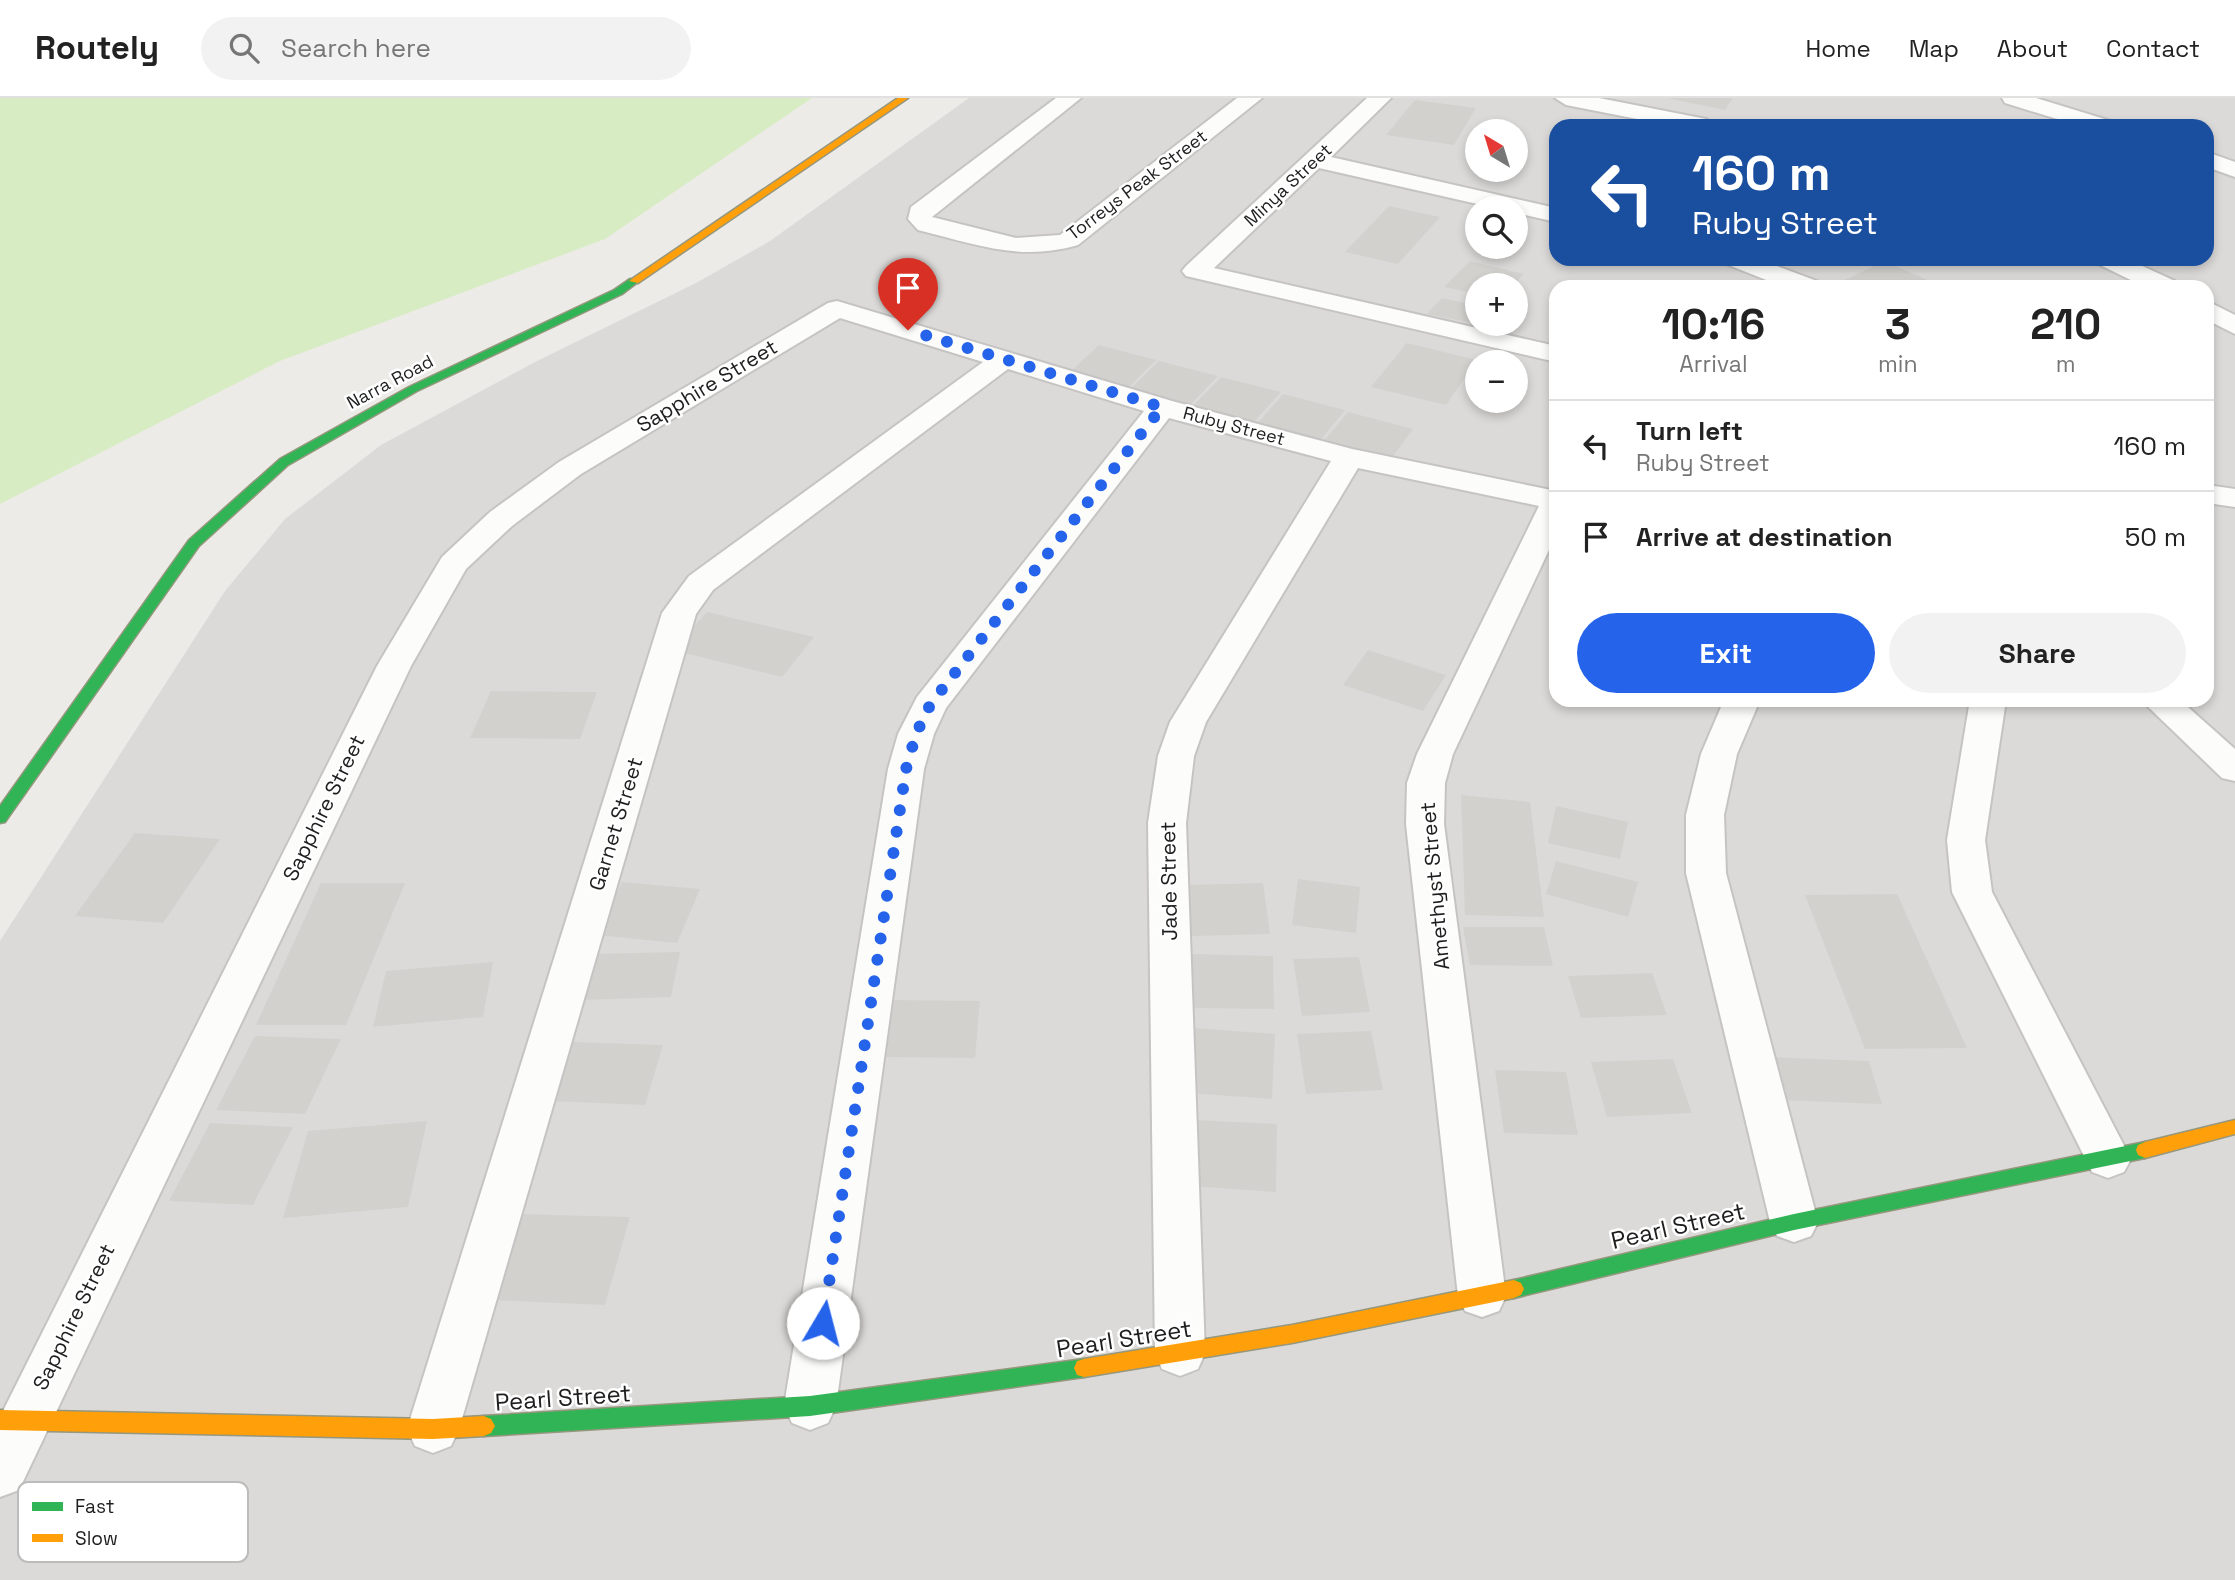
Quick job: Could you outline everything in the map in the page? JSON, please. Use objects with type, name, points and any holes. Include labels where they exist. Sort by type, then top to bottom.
[{"type":"street","name":"Narra Road","points":[[0,818],[194,543],[284,462],[413,389],[618,292],[904,98]]},
{"type":"street","name":"Torreys Peak Street","points":[[1070,98],[920,212],[920,219],[927,225],[1027,248],[1050,247],[1069,240],[1251,98]]},
{"type":"street","name":"Minya Street","points":[[1380,98],[1195,271],[1549,352]]},
{"type":"street","points":[[1566,98],[1671,119]]},
{"type":"street","points":[[2013,98],[2080,119]]},
{"type":"street","points":[[1315,160],[1549,213]]},
{"type":"street","points":[[2214,162],[2235,170]]},
{"type":"street","points":[[1753,266],[1790,280]]},
{"type":"street","points":[[2122,266],[2152,280]]},
{"type":"street","name":"Ruby Street","points":[[837,309],[1162,407],[1349,457],[1549,500]]},
{"type":"street","name":"Sapphire Street","points":[[0,1472],[12,1420],[394,666],[453,564],[501,519],[570,468],[837,309]]},
{"type":"street","points":[[2214,313],[2235,326]]},
{"type":"street","name":"Garnet Street","points":[[433,1429],[679,612],[701,583],[1003,360]]},
{"type":"street","points":[[810,1406],[906,769],[916,734],[930,705],[1162,407]]},
{"type":"street","name":"Jade Street","points":[[1180,1353],[1167,824],[1176,756],[1188,722],[1349,457]]},
{"type":"street","points":[[2214,495],[2235,498]]},
{"type":"street","name":"Amethyst Street","points":[[1482,1296],[1425,824],[1426,783],[1435,754],[1549,516]]},
{"type":"street","points":[[1739,707],[1719,754],[1705,815],[1706,873],[1794,1222]]},
{"type":"street","points":[[1987,707],[1966,840],[1972,892],[2108,1159]]},
{"type":"street","points":[[2167,707],[2235,769]]},
{"type":"street","name":"Pearl Street","points":[[12,1420],[433,1429],[810,1406],[1180,1353],[1482,1296],[1794,1222],[2108,1159],[2235,1127]]},
{"type":"shaded area","points":[[969,98],[2235,98],[2235,1580],[0,1580],[0,941],[225,591],[285,519],[381,445],[537,361],[696,283],[770,241]]},
{"type":"green space","points":[[0,98],[812,98],[605,239],[280,361],[0,504]]},
{"type":"building","points":[[1667,98],[1733,98],[1725,110]]},
{"type":"building","points":[[1415,100],[1476,108],[1469,119],[1465,119],[1465,126],[1454,145],[1386,135]]},
{"type":"building","points":[[1389,206],[1440,217],[1398,264],[1345,252]]},
{"type":"building","points":[[1470,261],[1520,273],[1465,273],[1465,291],[1444,287]]},
{"type":"building","points":[[1874,266],[1895,266],[1927,280],[1845,280]]},
{"type":"building","points":[[1442,298],[1465,303],[1465,322],[1427,314]]},
{"type":"building","points":[[1407,343],[1465,357],[1465,377],[1446,405],[1371,387]]},
{"type":"building","points":[[1099,345],[1156,360],[1126,390],[1068,374]]},
{"type":"building","points":[[1159,361],[1218,376],[1190,405],[1130,389]]},
{"type":"building","points":[[1221,377],[1281,392],[1253,423],[1192,407]]},
{"type":"building","points":[[1283,394],[1345,410],[1319,442],[1256,425]]},
{"type":"building","points":[[1348,412],[1413,429],[1390,460],[1323,442]]},
{"type":"building","points":[[707,612],[814,637],[782,677],[672,650]]},
{"type":"building","points":[[1368,650],[1446,675],[1423,711],[1343,685]]},
{"type":"building","points":[[491,691],[597,692],[580,739],[470,738]]},
{"type":"building","points":[[1461,795],[1530,802],[1544,917],[1465,915]]},
{"type":"building","points":[[1556,806],[1628,822],[1620,859],[1548,843]]},
{"type":"building","points":[[135,833],[220,839],[163,923],[75,916]]},
{"type":"building","points":[[1556,861],[1638,882],[1628,917],[1546,894]]},
{"type":"building","points":[[1298,879],[1360,887],[1356,933],[1292,925]]},
{"type":"building","points":[[622,882],[700,889],[677,943],[596,935]]},
{"type":"building","points":[[321,883],[405,883],[346,1025],[256,1025]]},
{"type":"building","points":[[1263,883],[1270,934],[1191,936],[1187,885]]},
{"type":"building","points":[[1897,894],[1967,1048],[1865,1049],[1805,895]]},
{"type":"building","points":[[1463,927],[1544,927],[1553,966],[1470,965]]},
{"type":"building","points":[[680,952],[671,997],[582,1000],[594,954]]},
{"type":"building","points":[[1192,954],[1273,956],[1274,1009],[1192,1008]]},
{"type":"building","points":[[1359,957],[1370,1012],[1302,1016],[1293,959]]},
{"type":"building","points":[[493,962],[483,1017],[373,1027],[386,971]]},
{"type":"building","points":[[1652,973],[1667,1015],[1581,1018],[1568,976]]},
{"type":"building","points":[[888,1000],[980,1001],[975,1058],[880,1057]]},
{"type":"building","points":[[1194,1028],[1275,1034],[1272,1099],[1188,1093]]},
{"type":"building","points":[[1371,1031],[1383,1090],[1306,1094],[1297,1034]]},
{"type":"building","points":[[255,1036],[341,1039],[305,1114],[216,1110]]},
{"type":"building","points":[[572,1042],[663,1045],[645,1105],[551,1101]]},
{"type":"building","points":[[1764,1057],[1869,1061],[1882,1104],[1777,1100]]},
{"type":"building","points":[[1673,1059],[1692,1113],[1607,1117],[1591,1062]]},
{"type":"building","points":[[1495,1070],[1566,1072],[1578,1135],[1504,1133]]},
{"type":"building","points":[[1194,1120],[1277,1124],[1276,1192],[1190,1186]]},
{"type":"building","points":[[427,1121],[408,1207],[283,1218],[308,1131]]},
{"type":"building","points":[[210,1123],[293,1127],[253,1205],[169,1201]]},
{"type":"building","points":[[520,1214],[630,1217],[605,1305],[489,1300]]},
{"type":"traffic: fast","points":[[0,818],[194,543],[284,462],[413,389],[618,292],[634,281]]},
{"type":"traffic: fast","points":[[1514,1289],[1794,1222],[2145,1150]]},
{"type":"traffic: fast","points":[[484,1426],[810,1406],[1084,1368]]},
{"type":"traffic: slow","points":[[634,281],[904,98]]},
{"type":"traffic: slow","points":[[2145,1150],[2235,1127]]},
{"type":"traffic: slow","points":[[1084,1368],[1292,1334],[1514,1289]]},
{"type":"traffic: slow","points":[[0,1420],[433,1429],[484,1426]]},
{"type":"route","points":[[823,1323],[906,769],[916,734],[930,705],[1162,407],[908,330]]}]
